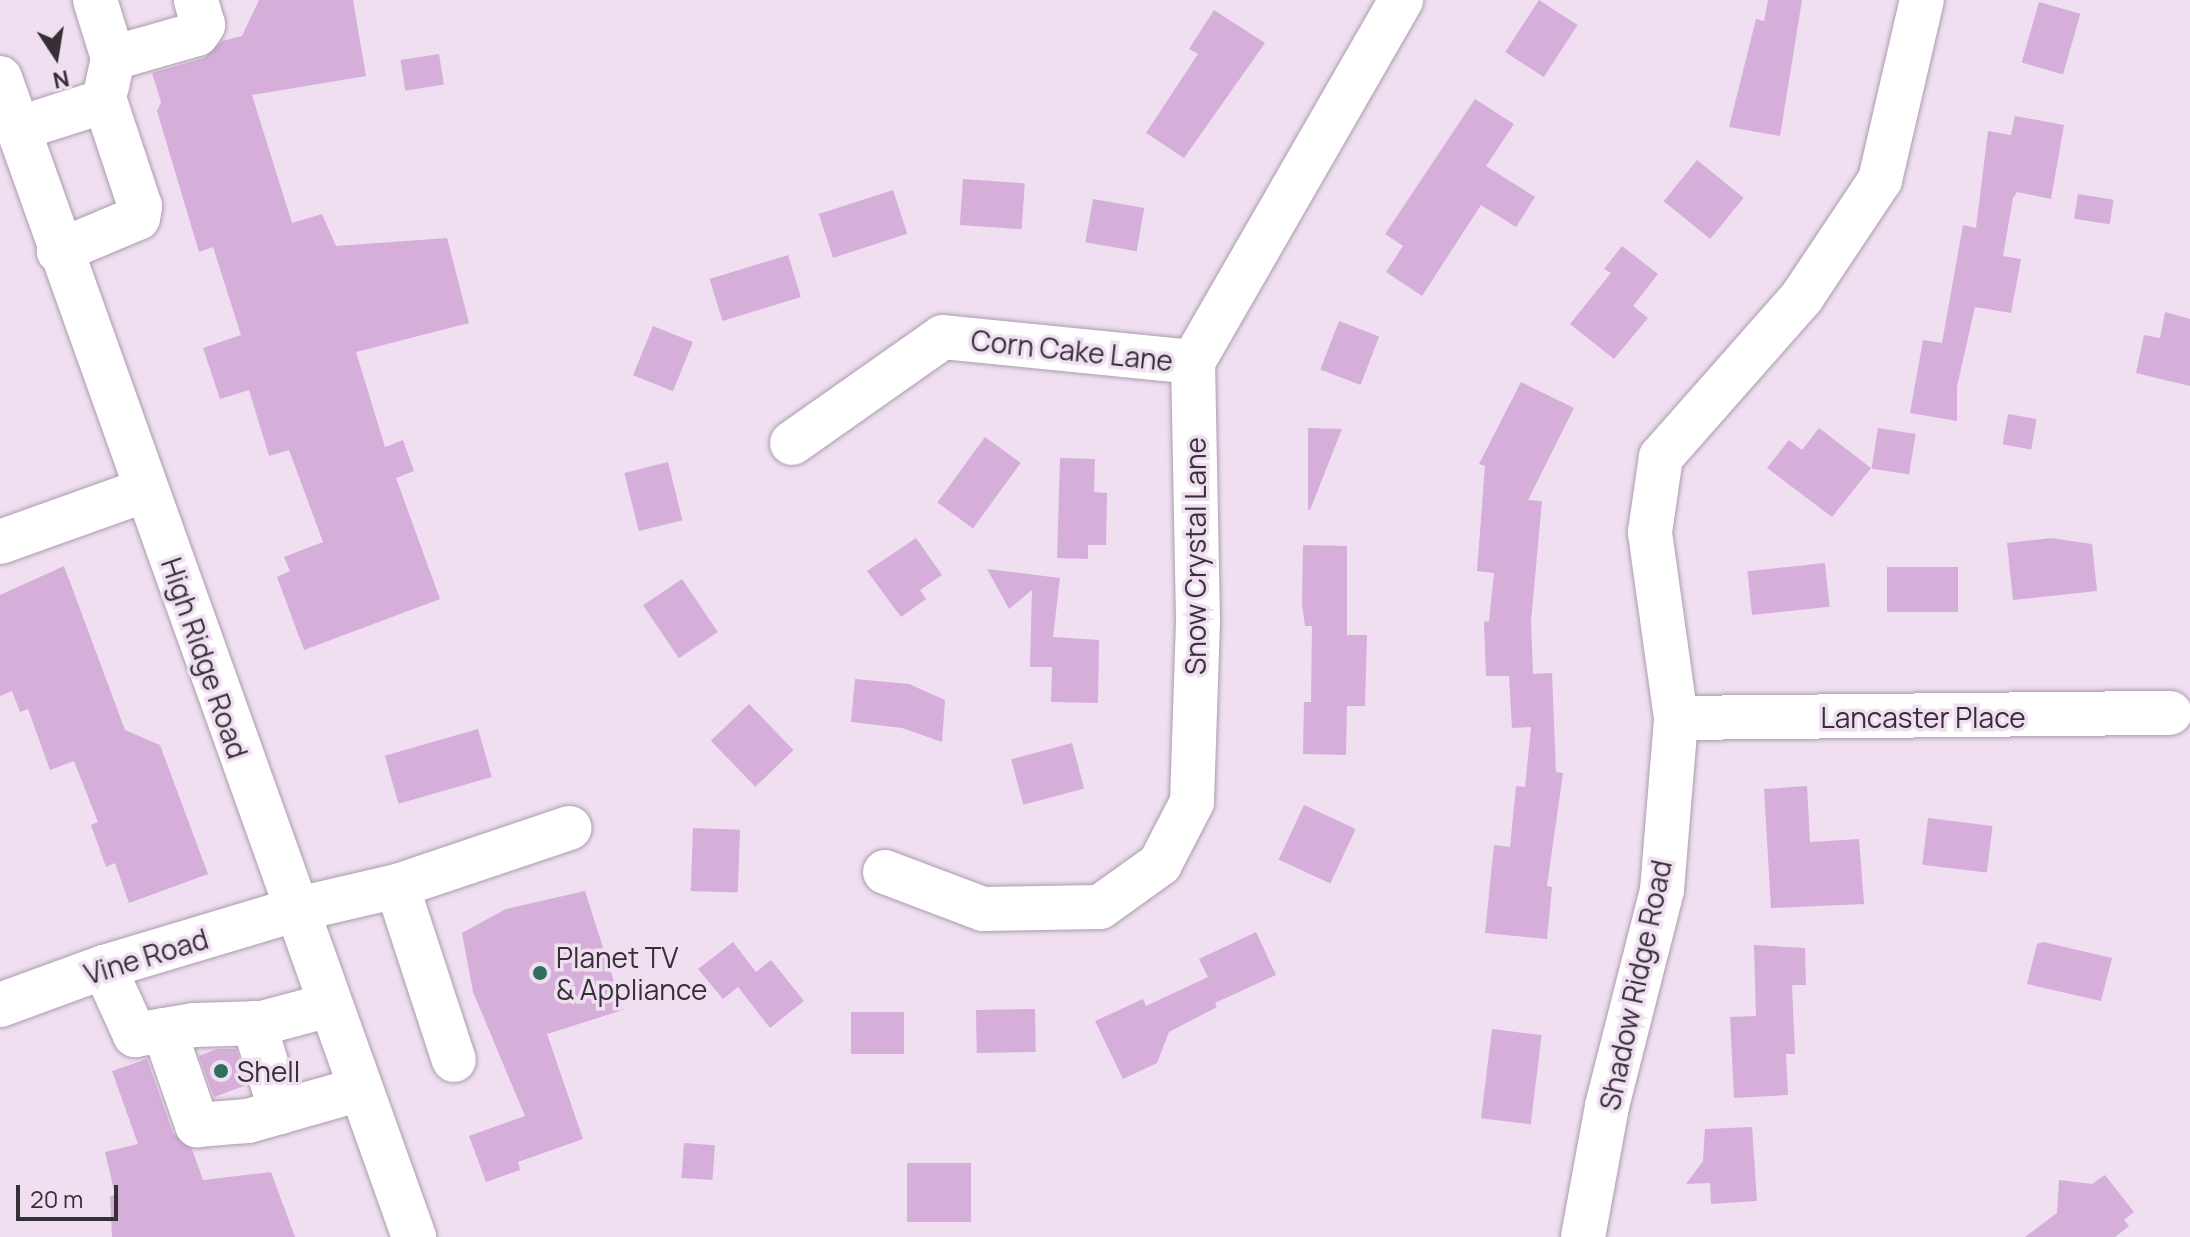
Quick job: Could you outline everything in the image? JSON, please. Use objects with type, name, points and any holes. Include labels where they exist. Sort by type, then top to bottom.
[{"type":"street","points":[[59,251],[138,218],[140,206],[105,101],[113,58],[95,0]]},
{"type":"street","points":[[113,58],[197,34],[203,25],[196,0]]},
{"type":"street","name":"Shadow Ridge Road","points":[[1583,1237],[1607,1106],[1662,890],[1676,718],[1650,532],[1661,457],[1802,297],[1880,180],[1922,0]]},
{"type":"street","points":[[1193,362],[1395,2]]},
{"type":"street","name":"High Ridge Road","points":[[0,78],[294,910],[414,1237]]},
{"type":"street","points":[[17,129],[105,101]]},
{"type":"street","name":"Corn Cake Lane","points":[[792,443],[943,337],[1193,362]]},
{"type":"street","name":"Snow Crystal Lane","points":[[885,872],[983,909],[1100,907],[1160,864],[1192,802],[1198,621],[1193,362]]},
{"type":"street","points":[[0,542],[145,490]]},
{"type":"street","name":"Lancaster Place","points":[[1676,718],[2170,713]]},
{"type":"street","name":"Vine Road","points":[[0,1005],[104,967],[294,910],[397,886],[569,828]]},
{"type":"street","points":[[397,886],[454,1060]]},
{"type":"street","points":[[104,967],[135,1035],[254,1023],[329,1005]]},
{"type":"street","points":[[254,1023],[281,1112]]},
{"type":"street","points":[[164,1030],[197,1125],[248,1121],[360,1089]]},
{"type":"building","points":[[259,0],[353,0],[366,76],[252,95],[292,223],[322,214],[336,246],[447,238],[469,323],[356,352],[385,447],[403,440],[414,471],[396,478],[440,599],[304,650],[277,577],[290,571],[284,557],[323,542],[289,450],[269,456],[249,390],[220,399],[203,348],[241,335],[213,247],[199,252],[157,111],[161,102],[152,73],[204,58],[222,41],[242,36]]},
{"type":"building","points":[[1539,0],[1578,25],[1544,77],[1505,52]]},
{"type":"building","points":[[1768,0],[1802,0],[1780,136],[1729,127],[1756,19],[1764,21]]},
{"type":"building","points":[[2039,2],[2080,14],[2063,74],[2022,63]]},
{"type":"building","points":[[1214,10],[1265,43],[1184,158],[1146,133],[1198,54],[1189,49]]},
{"type":"building","points":[[439,54],[444,85],[405,91],[400,60]]},
{"type":"building","points":[[1475,99],[1514,124],[1486,166],[1535,197],[1516,227],[1481,205],[1422,296],[1386,272],[1403,246],[1385,234]]},
{"type":"building","points":[[2015,116],[2064,125],[2051,199],[2017,192],[2013,198],[2003,256],[2021,259],[2011,313],[1975,307],[1957,386],[1957,421],[1910,413],[1923,340],[1942,343],[1963,225],[1976,228],[1988,131],[2011,135]]},
{"type":"building","points":[[1697,160],[1744,198],[1710,239],[1664,201]]},
{"type":"building","points":[[963,179],[1025,183],[1022,229],[960,225]]},
{"type":"building","points":[[893,190],[907,234],[833,258],[819,214]]},
{"type":"building","points":[[2078,194],[2114,200],[2110,224],[2074,219]]},
{"type":"building","points":[[1093,199],[1144,208],[1137,251],[1085,242]]},
{"type":"building","points":[[1622,246],[1658,274],[1633,306],[1648,318],[1614,359],[1570,324],[1611,273],[1604,269]]},
{"type":"building","points":[[788,255],[801,297],[722,321],[710,279]]},
{"type":"building","points":[[2165,312],[2190,319],[2190,386],[2136,373],[2144,335],[2160,338]]},
{"type":"building","points":[[1339,321],[1379,336],[1361,385],[1320,370]]},
{"type":"building","points":[[653,326],[693,342],[673,391],[633,375]]},
{"type":"building","points":[[1521,382],[1574,408],[1528,500],[1542,501],[1531,621],[1533,674],[1552,673],[1556,772],[1563,773],[1547,886],[1552,887],[1547,939],[1485,933],[1494,845],[1510,847],[1516,786],[1525,787],[1531,727],[1512,728],[1509,676],[1486,676],[1484,622],[1489,621],[1494,573],[1477,571],[1485,466],[1479,464]]},
{"type":"building","points":[[2008,414],[2037,419],[2031,450],[2003,445]]},
{"type":"building","points":[[1308,428],[1342,429],[1310,510],[1308,510]]},
{"type":"building","points":[[1819,428],[1871,468],[1832,517],[1767,468],[1789,440],[1802,450]]},
{"type":"building","points":[[1878,428],[1916,434],[1909,474],[1872,468]]},
{"type":"building","points":[[985,437],[1021,463],[973,528],[937,503]]},
{"type":"building","points":[[1060,458],[1095,459],[1094,492],[1107,493],[1106,545],[1088,545],[1088,559],[1057,558]]},
{"type":"building","points":[[668,462],[683,520],[639,531],[624,473]]},
{"type":"building","points":[[916,538],[942,575],[920,590],[926,599],[901,617],[867,571]]},
{"type":"building","points":[[2051,538],[2092,544],[2097,591],[2013,600],[2007,543]]},
{"type":"building","points":[[1303,545],[1347,546],[1347,635],[1367,635],[1365,706],[1347,706],[1346,755],[1303,754],[1304,702],[1311,702],[1312,626],[1305,626],[1302,605]]},
{"type":"building","points":[[1825,563],[1830,607],[1752,615],[1747,571]]},
{"type":"building","points":[[64,566],[125,730],[160,745],[208,874],[129,903],[115,863],[106,867],[91,825],[98,822],[74,761],[50,770],[28,709],[20,712],[12,691],[0,696],[0,595]]},
{"type":"building","points":[[1887,567],[1958,567],[1958,612],[1887,612]]},
{"type":"building","points":[[987,569],[1060,578],[1053,637],[1099,640],[1098,703],[1051,702],[1052,667],[1030,667],[1032,590],[1009,609]]},
{"type":"building","points":[[682,579],[718,632],[679,658],[643,605]]},
{"type":"building","points":[[855,679],[909,684],[945,700],[942,742],[902,728],[851,722]]},
{"type":"building","points":[[749,704],[793,750],[755,787],[711,741]]},
{"type":"building","points":[[478,729],[492,777],[399,804],[385,756]]},
{"type":"building","points":[[1072,743],[1084,788],[1023,805],[1011,759]]},
{"type":"building","points":[[1807,786],[1810,842],[1859,839],[1864,904],[1771,908],[1764,789]]},
{"type":"building","points":[[1304,805],[1356,829],[1330,883],[1279,859]]},
{"type":"building","points":[[1928,818],[1993,826],[1987,873],[1922,865]]},
{"type":"building","points":[[693,828],[740,830],[738,893],[691,891]]},
{"type":"building","name":"Planet TV & Appliance","points":[[585,891],[623,1010],[547,1034],[583,1139],[518,1162],[520,1170],[486,1182],[469,1136],[525,1116],[473,992],[462,933],[506,909]]},
{"type":"building","points":[[1256,932],[1276,975],[1215,1003],[1217,1007],[1169,1032],[1157,1063],[1123,1079],[1095,1021],[1143,999],[1146,1006],[1208,977],[1199,959]]},
{"type":"building","points":[[733,942],[756,972],[771,960],[804,1001],[770,1028],[738,987],[723,999],[698,969]]},
{"type":"building","points":[[2043,942],[2112,958],[2101,1001],[2027,984],[2037,944]]},
{"type":"building","points":[[1754,945],[1805,948],[1806,985],[1792,985],[1795,1054],[1786,1054],[1788,1095],[1734,1098],[1730,1017],[1756,1016]]},
{"type":"building","points":[[1035,1009],[1036,1052],[977,1053],[976,1010]]},
{"type":"building","points":[[851,1012],[904,1012],[904,1054],[851,1054]]},
{"type":"building","points":[[1492,1029],[1542,1035],[1531,1124],[1481,1118]]},
{"type":"building","points":[[217,1049],[236,1049],[247,1085],[214,1097],[199,1056]]},
{"type":"building","points":[[147,1059],[173,1133],[192,1149],[203,1180],[271,1172],[295,1237],[112,1237],[110,1196],[115,1195],[105,1152],[138,1144],[112,1071]]},
{"type":"building","points":[[1752,1127],[1757,1201],[1711,1204],[1710,1183],[1686,1184],[1703,1161],[1705,1129]]},
{"type":"building","points":[[684,1143],[715,1145],[712,1180],[682,1178]]},
{"type":"building","points":[[907,1163],[971,1163],[971,1222],[907,1222]]},
{"type":"building","points":[[2105,1175],[2134,1212],[2124,1220],[2129,1226],[2115,1237],[2025,1237],[2057,1213],[2059,1180],[2092,1184]]},
{"type":"place","name":"Planet TV & Appliance","points":[[540,973]]},
{"type":"place","name":"Shell","points":[[221,1071]]}]
